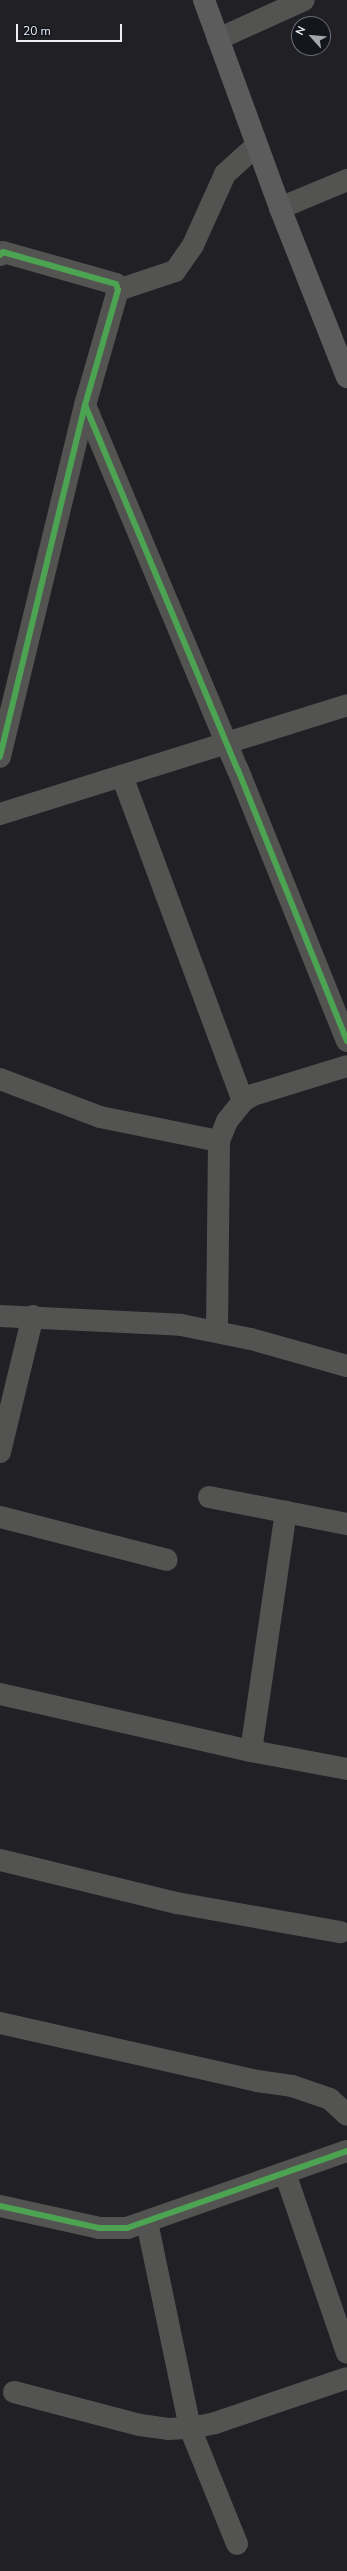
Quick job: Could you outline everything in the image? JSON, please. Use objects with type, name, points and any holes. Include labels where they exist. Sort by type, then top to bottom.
[{"type":"main road","points":[[204,0],[280,208],[341,349],[347,377]]},
{"type":"street","points":[[218,39],[304,0]]},
{"type":"street","points":[[118,290],[175,272],[193,245],[225,174],[257,146]]},
{"type":"street","points":[[280,208],[347,180]]},
{"type":"street","points":[[0,255],[3,252],[116,284],[118,290],[85,405],[0,757]]},
{"type":"street","points":[[85,405],[226,743],[347,1041]]},
{"type":"street","points":[[0,814],[347,705]]},
{"type":"street","points":[[122,776],[243,1101]]},
{"type":"street","points":[[217,1331],[219,1141],[227,1121],[243,1101],[253,1095],[347,1066]]},
{"type":"street","points":[[0,1079],[100,1117],[219,1141]]},
{"type":"street","points":[[0,1316],[33,1316],[180,1326],[217,1331],[347,1366]]},
{"type":"street","points":[[0,1452],[33,1316]]},
{"type":"street","points":[[209,1497],[347,1524]]},
{"type":"street","points":[[251,1751],[286,1512]]},
{"type":"street","points":[[0,1517],[167,1560]]},
{"type":"street","points":[[0,1694],[251,1751],[347,1769]]},
{"type":"street","points":[[0,1860],[177,1903],[340,1932]]},
{"type":"street","points":[[0,2023],[257,2081],[292,2086],[330,2099],[347,2116]]},
{"type":"street","points":[[0,2206],[99,2228],[127,2228],[347,2151]]},
{"type":"street","points":[[285,2173],[347,2353]]},
{"type":"street","points":[[147,2222],[190,2428],[238,2544]]},
{"type":"street","points":[[14,2392],[140,2425],[168,2429],[190,2428],[216,2423],[347,2378]]},
{"type":"cycle path","points":[[0,255],[3,252],[116,284],[118,290],[85,405],[0,757]]},
{"type":"cycle path","points":[[85,405],[238,770],[347,1041]]},
{"type":"cycle path","points":[[0,2206],[99,2228],[127,2228],[347,2151]]}]
